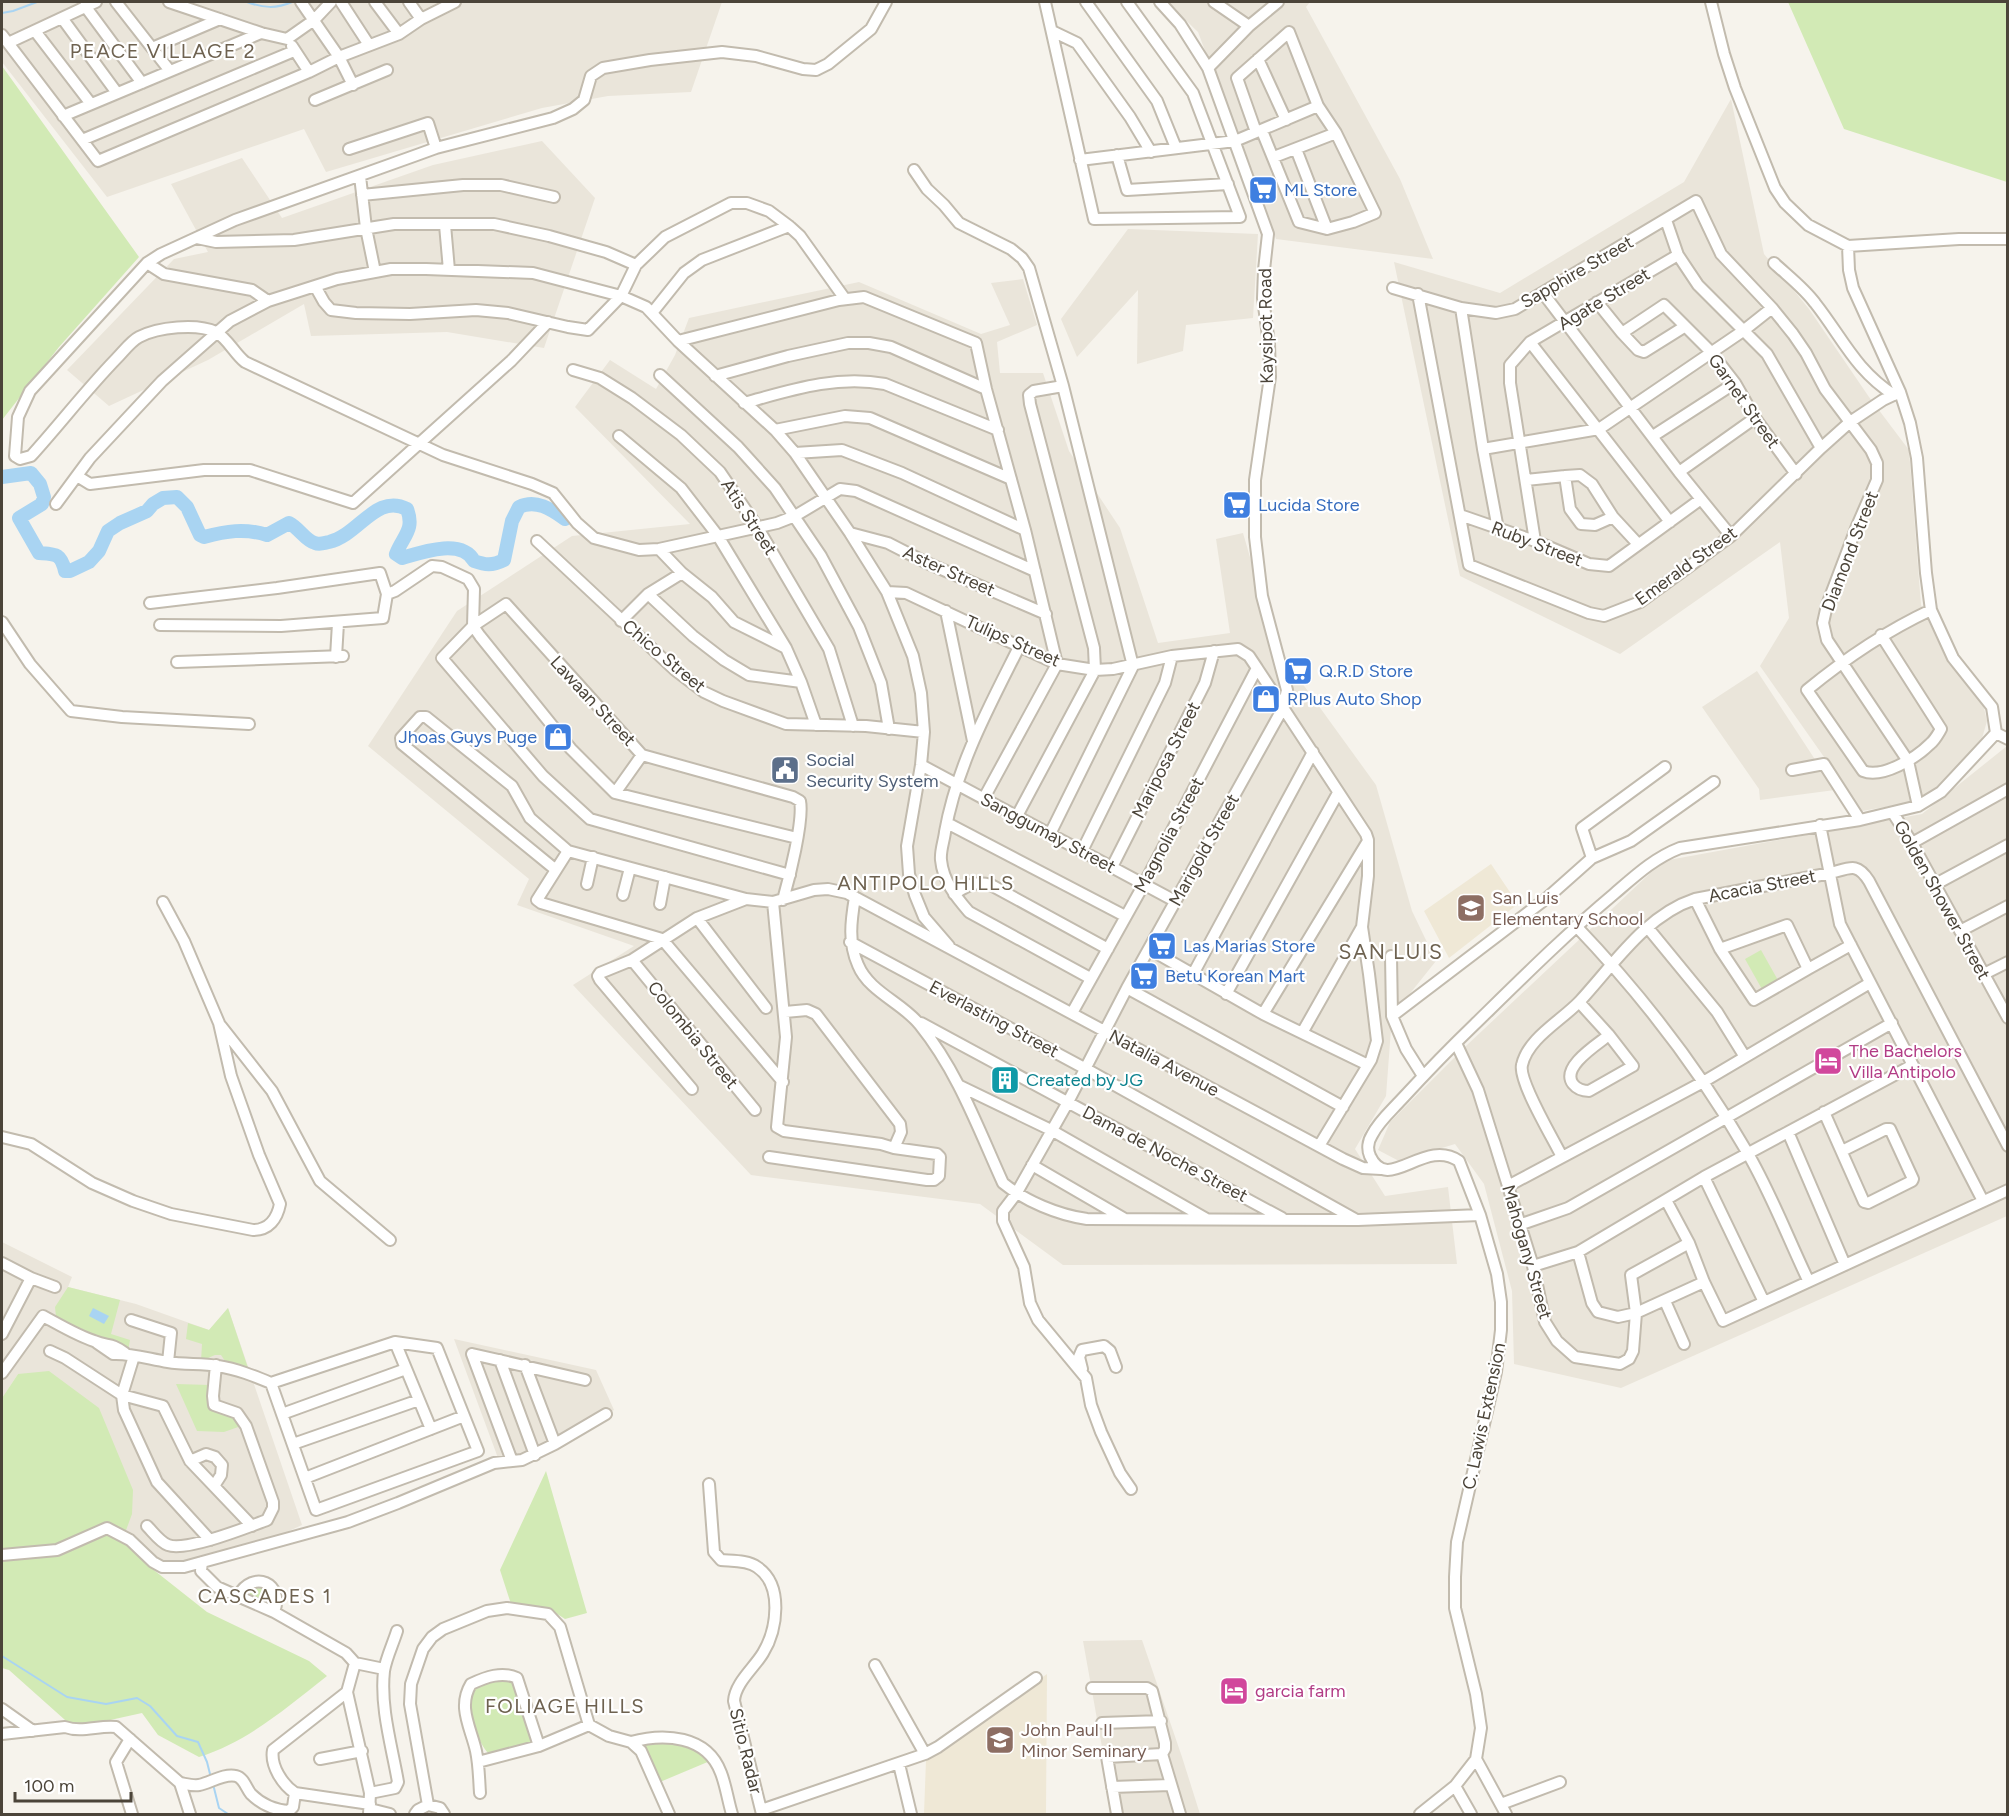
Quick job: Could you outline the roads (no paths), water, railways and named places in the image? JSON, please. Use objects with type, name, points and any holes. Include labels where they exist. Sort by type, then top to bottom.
[{"type":"street","points":[[96,2],[35,31],[5,39],[98,161],[309,72],[339,57],[399,34],[443,4],[456,2]]},
{"type":"street","points":[[116,2],[170,71]]},
{"type":"street","points":[[169,2],[261,33],[286,39],[309,72]]},
{"type":"street","points":[[286,39],[314,20],[331,2]]},
{"type":"street","points":[[341,2],[369,45]]},
{"type":"street","points":[[375,2],[399,34]]},
{"type":"street","points":[[409,2],[421,19]]},
{"type":"street","points":[[886,2],[871,29],[828,64],[816,70],[803,69],[756,56],[722,52],[603,68],[591,76],[584,100],[573,109],[553,118],[436,148],[235,220],[161,254],[147,263],[30,391],[18,417],[15,456],[21,459],[31,456],[95,380],[137,338],[151,332],[189,327],[203,328],[216,332],[225,339],[245,362],[443,455],[553,493],[577,523],[594,538],[639,550],[659,549],[777,523],[795,516],[840,489],[856,491],[1035,571]]},
{"type":"street","points":[[1045,2],[1094,219],[1240,217],[1193,93],[1127,2]]},
{"type":"street","points":[[1086,2],[1157,101],[1176,148]]},
{"type":"street","name":"Kaysipot Road","points":[[1160,2],[1180,24],[1208,68],[1268,234],[1263,298],[1269,344],[1270,377],[1255,480],[1255,537],[1262,596],[1287,690],[1283,708]]},
{"type":"street","points":[[1214,2],[1249,26]]},
{"type":"street","points":[[1208,68],[1249,26],[1278,2]]},
{"type":"street","points":[[1711,2],[1732,80],[1775,188],[1808,225],[1848,246],[2007,239]]},
{"type":"street","points":[[302,4],[339,57],[353,85]]},
{"type":"street","points":[[85,6],[142,83]]},
{"type":"street","points":[[62,18],[117,93]]},
{"type":"street","points":[[152,48],[220,19]]},
{"type":"street","points":[[35,31],[91,104]]},
{"type":"street","points":[[1052,31],[1077,43],[1130,117],[1151,152]]},
{"type":"street","points":[[1289,32],[1318,106],[1336,133],[1375,213],[1327,229],[1299,222],[1274,157],[1259,132],[1237,78],[1258,59],[1289,32]]},
{"type":"street","points":[[63,116],[261,33]]},
{"type":"street","points":[[82,140],[294,51]]},
{"type":"street","points":[[1258,59],[1286,120]]},
{"type":"street","points":[[315,100],[387,70]]},
{"type":"street","points":[[1080,160],[1235,141],[1318,106]]},
{"type":"street","points":[[349,149],[428,123],[436,148]]},
{"type":"street","points":[[1274,157],[1336,133]]},
{"type":"street","points":[[1296,149],[1327,229]]},
{"type":"street","points":[[1116,155],[1126,190],[1228,184]]},
{"type":"street","points":[[914,170],[927,189],[959,224],[1011,249],[1029,268],[1063,386],[1133,666],[1050,834]]},
{"type":"street","points":[[360,176],[366,228],[375,272]]},
{"type":"street","points":[[362,195],[463,185],[501,185],[554,197]]},
{"type":"street","name":"Sapphire Street","points":[[1393,288],[1461,308],[1496,313],[1515,309],[1696,201],[1721,254],[1793,334],[1825,389],[1850,422]]},
{"type":"street","points":[[315,286],[324,302],[332,310],[410,314],[476,310],[508,312],[588,330],[621,296],[636,265],[664,237],[731,203],[747,203],[769,211],[800,236],[845,299]]},
{"type":"street","points":[[1666,220],[1678,255],[1698,285],[1767,354],[1821,448]]},
{"type":"street","points":[[197,238],[216,242],[294,240],[394,224],[494,225],[527,231],[606,252],[636,265]]},
{"type":"street","points":[[445,225],[449,270]]},
{"type":"street","points":[[652,313],[684,273],[702,260],[789,226]]},
{"type":"street","points":[[1848,246],[1849,270],[1853,288],[1897,393],[1917,458],[1931,610],[1953,658],[1992,707],[1996,733]]},
{"type":"street","name":"Agate Street","points":[[1535,542],[1510,383],[1510,365],[1530,342],[1678,255]]},
{"type":"street","points":[[147,263],[164,274],[252,290],[268,301]]},
{"type":"street","points":[[1774,263],[1814,301],[1864,372],[1878,384],[1897,393]]},
{"type":"street","points":[[56,504],[90,458],[162,381],[230,321],[268,301],[337,279],[391,269],[533,273],[621,296],[646,307],[678,341],[775,430],[795,453],[887,592],[913,656],[921,693],[924,732],[921,765],[907,846],[909,874],[924,917],[949,946]]},
{"type":"street","points":[[1543,293],[1679,472],[1731,536]]},
{"type":"street","points":[[1418,294],[1460,515]]},
{"type":"street","points":[[678,341],[845,299],[864,297],[976,343],[1057,664],[984,798]]},
{"type":"street","points":[[1597,302],[1622,333],[1638,350],[1644,352],[1684,327]]},
{"type":"street","name":"Garnet Street","points":[[1622,333],[1664,305],[1711,352],[1736,383],[1755,418],[1796,474]]},
{"type":"street","points":[[1461,308],[1498,529]]},
{"type":"street","points":[[1483,449],[1599,429],[1743,331],[1772,308]]},
{"type":"street","points":[[77,476],[90,484],[204,470],[250,470],[352,504],[511,361],[548,322]]},
{"type":"street","points":[[1530,342],[1670,522]]},
{"type":"street","points":[[715,376],[838,345],[869,343],[891,347],[986,389]]},
{"type":"street","name":"Atis Street","points":[[573,370],[600,378],[632,398],[681,435],[720,472],[758,528],[829,649],[853,726]]},
{"type":"street","points":[[660,375],[738,447],[775,488],[821,556],[859,627],[881,683],[889,729]]},
{"type":"street","points":[[744,403],[804,386],[845,380],[865,380],[885,384],[998,430]]},
{"type":"street","points":[[1653,436],[1736,383]]},
{"type":"street","points":[[1017,816],[1095,670],[1094,648],[1030,404],[1029,395],[1034,391],[1063,386]]},
{"type":"street","name":"Emerald Street","points":[[1460,515],[1469,565],[1589,613],[1604,616],[1640,602],[1731,536],[1850,422],[1897,393]]},
{"type":"street","points":[[775,430],[844,416],[870,418],[1011,479]]},
{"type":"street","points":[[1679,472],[1755,418]]},
{"type":"street","name":"Diamond Street","points":[[1850,422],[1871,450],[1877,463],[1877,480],[1827,605],[1823,623],[1827,640],[1841,663],[1908,761],[1918,806]]},
{"type":"street","points":[[619,436],[681,488],[718,536],[786,648],[816,725]]},
{"type":"street","points":[[795,453],[842,450],[902,473],[1025,530]]},
{"type":"street","points":[[1526,480],[1580,475],[1592,484],[1613,517],[1638,544]]},
{"type":"street","points":[[1565,476],[1570,509],[1581,524],[1595,525],[1613,517]]},
{"type":"street","name":"Ruby Street","points":[[1460,515],[1589,564],[1609,566],[1701,499]]},
{"type":"street","name":"Aster Street","points":[[850,533],[888,543],[927,563],[1046,614]]},
{"type":"street","name":"Chico Street","points":[[537,541],[621,621],[704,692],[786,724],[853,726],[924,732]]},
{"type":"street","points":[[659,549],[682,573],[712,597],[734,622],[786,648]]},
{"type":"street","points":[[387,594],[432,566],[442,567],[468,579],[474,589],[474,626],[571,749],[615,793],[796,838],[790,875],[778,901],[786,1037],[777,1127],[784,1131],[938,1154],[940,1157],[939,1176],[934,1180],[927,1180],[769,1157]]},
{"type":"street","points":[[150,603],[380,573],[387,594],[383,618],[281,626],[160,625]]},
{"type":"street","points":[[621,621],[648,594],[682,573]]},
{"type":"street","name":"Tulips Street","points":[[887,592],[906,593],[1057,664],[1095,670],[1133,666],[1172,656],[1238,649],[1249,656],[1257,668]]},
{"type":"street","points":[[648,594],[693,636],[724,660],[749,675],[801,682]]},
{"type":"street","name":"Lawaan Street","points":[[474,626],[506,604],[642,755],[793,797],[800,801],[801,807],[796,838]]},
{"type":"street","points":[[1881,635],[1941,729],[1932,743],[1908,761],[1869,774],[1863,771],[1807,690],[1881,635],[1931,610]]},
{"type":"street","points":[[946,611],[973,741]]},
{"type":"street","points":[[2,622],[30,664],[71,711],[122,717],[249,724]]},
{"type":"street","points":[[177,662],[340,656],[338,623]]},
{"type":"street","points":[[474,626],[442,658],[543,776],[590,819],[790,875]]},
{"type":"street","points":[[1019,647],[973,741],[956,783],[941,858],[945,878],[954,894],[969,912],[1090,978]]},
{"type":"street","name":"Mariposa Street","points":[[1112,867],[1205,683],[1214,651]]},
{"type":"street","points":[[1082,851],[1165,683],[1172,656]]},
{"type":"street","points":[[1257,668],[1368,840],[1368,876],[1362,927],[1377,1041],[1368,1065],[1319,1146]]},
{"type":"street","name":"Magnolia Street","points":[[1072,1013],[1144,884],[1257,668]]},
{"type":"street","name":"Marigold Street","points":[[1086,1378],[1038,1320],[1030,1303],[1024,1267],[1003,1221],[1003,1211],[1016,1194],[1068,1102],[1127,988],[1283,708]]},
{"type":"street","points":[[556,870],[402,744],[401,738],[420,717],[426,717],[512,786],[530,818],[568,851],[746,900],[778,901]]},
{"type":"street","points":[[1996,733],[2007,739]]},
{"type":"street","points":[[1382,1169],[1370,1156],[1368,1144],[1380,1123],[1456,1042],[1576,926],[1657,858],[1680,848],[1860,820],[1918,806],[1941,792],[1996,733]]},
{"type":"street","points":[[1192,976],[1313,752]]},
{"type":"street","points":[[615,793],[642,755]]},
{"type":"street","points":[[1792,770],[1824,764],[1860,820]]},
{"type":"street","name":"Sanggumay Street","points":[[921,765],[1176,902]]},
{"type":"street","points":[[1592,858],[1582,828],[1665,767]]},
{"type":"street","points":[[1392,1016],[1547,898],[1592,858],[1631,841],[1714,782]]},
{"type":"street","points":[[1912,843],[2007,789]]},
{"type":"street","points":[[1226,994],[1338,793]]},
{"type":"street","name":"Golden Shower Street","points":[[1893,813],[1912,843],[2007,1018]]},
{"type":"street","points":[[947,824],[1125,916]]},
{"type":"street","points":[[1820,825],[1840,924],[1983,1201]]},
{"type":"street","points":[[1263,1014],[1368,840]]},
{"type":"street","points":[[1934,885],[2007,845]]},
{"type":"street","points":[[568,851],[537,900],[662,939],[783,1082]]},
{"type":"street","points":[[587,884],[593,857]]},
{"type":"street","name":"Acacia Street","points":[[1562,1157],[1527,1089],[1521,1067],[1529,1048],[1579,1002],[1612,963],[1671,909],[1695,898],[1831,873],[1852,867],[1863,871],[2007,1146]]},
{"type":"street","points":[[623,895],[630,868]]},
{"type":"street","points":[[660,904],[665,877]]},
{"type":"street","points":[[954,894],[974,883],[982,882],[991,885],[1108,949]]},
{"type":"street","name":"Natalia Avenue","points":[[778,901],[814,890],[828,889],[847,893],[1319,1146],[1363,1168],[1382,1169]]},
{"type":"street","points":[[855,897],[850,942],[858,967],[870,981],[918,1022],[943,1054],[960,1086],[1003,1183],[1016,1194],[1069,1216],[1087,1219],[1358,1220],[1480,1215]]},
{"type":"street","points":[[1695,898],[1720,949],[1754,1000],[1851,945]]},
{"type":"street","points":[[692,1089],[598,976],[600,973],[632,960],[697,918],[746,900]]},
{"type":"street","points":[[2,1137],[31,1144],[92,1182],[142,1204],[195,1219],[253,1230],[261,1230],[274,1220],[280,1204],[256,1149],[231,1076],[219,1023],[184,941],[163,902]]},
{"type":"street","points":[[1960,932],[2007,906]]},
{"type":"street","points":[[697,918],[766,1008]]},
{"type":"street","points":[[1720,949],[1787,925],[1808,969]]},
{"type":"street","points":[[1576,926],[1612,963],[1703,1082],[1748,1154],[1808,1280]]},
{"type":"street","points":[[1302,1033],[1362,927]]},
{"type":"street","points":[[1648,928],[1717,1012],[1745,1057]]},
{"type":"street","name":"Everlasting Street","points":[[850,942],[1086,1069],[1358,1220]]},
{"type":"street","points":[[1149,949],[1192,976],[1263,1014],[1368,1065]]},
{"type":"street","points":[[1391,956],[1392,1016],[1406,1048],[1423,1076]]},
{"type":"street","name":"Colombia Street","points":[[632,960],[755,1110]]},
{"type":"street","points":[[1984,974],[2007,962]]},
{"type":"street","points":[[1508,1186],[1703,1082],[1870,983]]},
{"type":"street","points":[[1127,988],[1343,1107]]},
{"type":"street","points":[[1579,1002],[1609,1035],[1633,1066],[1589,1091],[1577,1088],[1569,1075],[1571,1068],[1609,1035]]},
{"type":"street","points":[[785,1012],[807,1010],[816,1014],[900,1124],[902,1132],[894,1148]]},
{"type":"street","name":"Dama de Noche Street","points":[[918,1022],[1285,1220]]},
{"type":"street","points":[[219,1023],[272,1091],[320,1181],[390,1240]]},
{"type":"street","points":[[1519,1226],[1568,1208],[1892,1023]]},
{"type":"street","name":"Mahogany Street","points":[[1456,1042],[1478,1090],[1533,1266],[1545,1322],[1557,1341],[1575,1357],[1620,1364],[1629,1359],[1633,1351],[1636,1313]]},
{"type":"street","points":[[1533,1266],[1578,1252],[1704,1177],[1913,1065]]},
{"type":"street","points":[[960,1086],[1051,1130],[1205,1218]]},
{"type":"street","points":[[1824,1112],[1842,1151],[1866,1203],[1913,1179],[1890,1129],[1842,1151]]},
{"type":"street","points":[[1788,1132],[1845,1265]]},
{"type":"street","name":"C. Lawis Extension","points":[[1382,1169],[1389,1171],[1432,1154],[1452,1156],[1459,1161],[1480,1215],[1497,1274],[1501,1302],[1501,1330],[1496,1372],[1457,1542],[1455,1577],[1455,1608],[1476,1694],[1480,1728],[1476,1760]]},
{"type":"street","points":[[1032,1165],[1128,1220]]},
{"type":"street","points":[[1704,1177],[1764,1302]]},
{"type":"street","points":[[1666,1200],[1689,1243],[1704,1282],[1723,1321],[2007,1190]]},
{"type":"street","points":[[1636,1313],[1631,1275],[1689,1243]]},
{"type":"street","points":[[1578,1252],[1592,1303],[1598,1312],[1618,1317],[1636,1313],[1704,1282]]},
{"type":"street","points":[[2,1263],[55,1287]]},
{"type":"street","points":[[2,1334],[31,1278]]},
{"type":"street","points":[[1665,1301],[1684,1344]]},
{"type":"street","points":[[2,1308],[12,1314]]},
{"type":"street","points":[[2,1373],[43,1316],[97,1343],[113,1354],[129,1354],[168,1362],[216,1365],[248,1373],[271,1383],[395,1342],[437,1348],[478,1451],[316,1510],[271,1383]]},
{"type":"street","points":[[131,1320],[171,1333],[168,1362]]},
{"type":"street","points":[[395,1342],[431,1429]]},
{"type":"street","points":[[1116,1367],[1110,1352],[1104,1346],[1082,1350],[1079,1353],[1091,1405],[1101,1432],[1120,1473],[1131,1489]]},
{"type":"street","points":[[50,1351],[65,1358],[122,1395],[163,1406],[190,1461],[252,1526]]},
{"type":"street","points":[[129,1354],[122,1395],[124,1410],[157,1482],[210,1540]]},
{"type":"street","points":[[513,1461],[472,1354],[585,1380]]},
{"type":"street","points":[[500,1360],[535,1455]]},
{"type":"street","points":[[147,1526],[165,1545],[178,1547],[210,1540],[267,1520],[273,1508],[273,1502],[246,1426],[237,1413],[214,1405],[216,1365]]},
{"type":"street","points":[[525,1365],[555,1444]]},
{"type":"street","points":[[282,1414],[406,1369]]},
{"type":"street","points":[[293,1444],[419,1400]]},
{"type":"street","points":[[2,1555],[57,1550],[107,1528],[130,1540],[153,1562],[162,1567],[184,1567],[348,1522],[494,1463],[522,1460],[535,1455],[606,1414]]},
{"type":"street","points":[[305,1478],[464,1416]]},
{"type":"street","points":[[190,1461],[206,1454],[215,1457],[222,1465],[221,1475],[214,1486]]},
{"type":"street","name":"Sitio Radar","points":[[709,1484],[714,1552],[721,1560],[739,1561],[757,1566],[767,1578],[776,1601],[775,1620],[764,1651],[738,1688],[734,1701],[762,1812]]},
{"type":"street","points":[[202,1562],[201,1571],[218,1587],[274,1612],[346,1653],[355,1663],[384,1669]]},
{"type":"street","points":[[238,1596],[251,1582],[261,1581],[270,1585],[276,1593],[278,1603],[274,1612]]},
{"type":"street","points":[[428,1805],[410,1704],[411,1684],[423,1649],[432,1637],[443,1629],[487,1611],[507,1608],[548,1614],[560,1627],[589,1725],[609,1736],[632,1742],[641,1751],[669,1815]]},
{"type":"street","points":[[370,1805],[395,1788],[398,1782],[385,1709],[384,1669],[397,1631]]},
{"type":"street","points":[[355,1663],[347,1692],[273,1750],[272,1755],[281,1781],[295,1793],[370,1805],[390,1815]]},
{"type":"street","points":[[875,1665],[925,1754]]},
{"type":"street","points":[[480,1793],[478,1762],[464,1702],[466,1691],[471,1684],[481,1679],[509,1674],[517,1678],[539,1746]]},
{"type":"street","points":[[762,1812],[925,1754],[1036,1678]]},
{"type":"street","points":[[1092,1688],[1149,1688],[1154,1693],[1161,1721],[1166,1749],[1162,1754],[1107,1757],[1117,1815]]},
{"type":"street","points":[[347,1692],[362,1751],[370,1805]]},
{"type":"street","points":[[2,1709],[33,1731]]},
{"type":"street","points":[[1102,1723],[1161,1721]]},
{"type":"street","points":[[478,1762],[539,1746],[589,1725]]},
{"type":"street","points":[[2,1734],[65,1727],[75,1731],[105,1726],[116,1727],[180,1783],[190,1815]]},
{"type":"street","points":[[632,1742],[651,1736],[671,1736],[696,1745],[711,1756],[721,1771],[732,1815]]},
{"type":"street","points":[[130,1739],[116,1762],[132,1815]]},
{"type":"street","points":[[320,1759],[362,1751]]},
{"type":"street","points":[[1162,1754],[1180,1815]]},
{"type":"street","points":[[1420,1815],[1455,1786],[1476,1760],[1504,1809],[1560,1782]]},
{"type":"street","points":[[899,1764],[911,1815]]},
{"type":"street","points":[[180,1783],[197,1785],[230,1775],[235,1776],[240,1778],[251,1794],[265,1805],[277,1810],[289,1811],[293,1807],[295,1793]]},
{"type":"street","points":[[1112,1787],[1170,1785]]},
{"type":"street","points":[[1455,1786],[1471,1815]]},
{"type":"street","points":[[415,1815],[418,1810],[428,1805],[440,1808],[444,1815]]},
{"type":"water","points":[[93,1308],[109,1316],[104,1324],[89,1316]]},
{"type":"waterway","points":[[2,13],[37,2]]},
{"type":"waterway","points":[[247,2],[270,7],[292,2]]},
{"type":"waterway","points":[[2,477],[31,473],[40,484],[44,497],[42,504],[19,518],[39,553],[59,558],[65,571],[89,562],[99,551],[108,531],[147,511],[163,498],[177,497],[187,507],[200,535],[204,537],[236,531],[267,535],[289,523],[309,540],[319,544],[340,538],[386,506],[396,506],[407,509],[410,522],[396,554],[402,558],[430,550],[451,548],[468,554],[474,561],[489,564],[504,560],[512,521],[519,507],[537,505],[565,519]]},
{"type":"waterway","points":[[2,1656],[67,1697],[106,1704],[137,1698],[150,1706],[177,1736],[198,1742],[211,1778]]},
{"type":"waterway","points":[[213,1784],[219,1808],[228,1814]]},
{"type":"place","name":"ML Store","points":[[1263,190]]},
{"type":"place","name":"Lucida Store","points":[[1237,505]]},
{"type":"place","name":"Q.R.D Store","points":[[1298,671]]},
{"type":"place","name":"RPlus Auto Shop","points":[[1266,699]]},
{"type":"place","name":"Jhoas Guys Puge","points":[[558,737]]},
{"type":"place","name":"Social Security System","points":[[785,770]]},
{"type":"place","name":"San Luis Elementary School","points":[[1471,908]]},
{"type":"place","name":"Las Marias Store","points":[[1162,946]]},
{"type":"place","name":"Betu Korean Mart","points":[[1144,976]]},
{"type":"place","name":"The Bachelors Villa Antipolo","points":[[1828,1061]]},
{"type":"place","name":"Created by JG","points":[[1005,1080]]},
{"type":"place","name":"garcia farm","points":[[1234,1691]]},
{"type":"place","name":"John Paul II Minor Seminary","points":[[1000,1740]]},
{"type":"district","name":"PEACE VILLAGE 2","points":[[163,51]]},
{"type":"district","name":"ANTIPOLO HILLS","points":[[926,883]]},
{"type":"district","name":"SAN LUIS","points":[[1391,951]]},
{"type":"district","name":"CASCADES 1","points":[[265,1596]]},
{"type":"district","name":"FOLIAGE HILLS","points":[[565,1706]]}]
